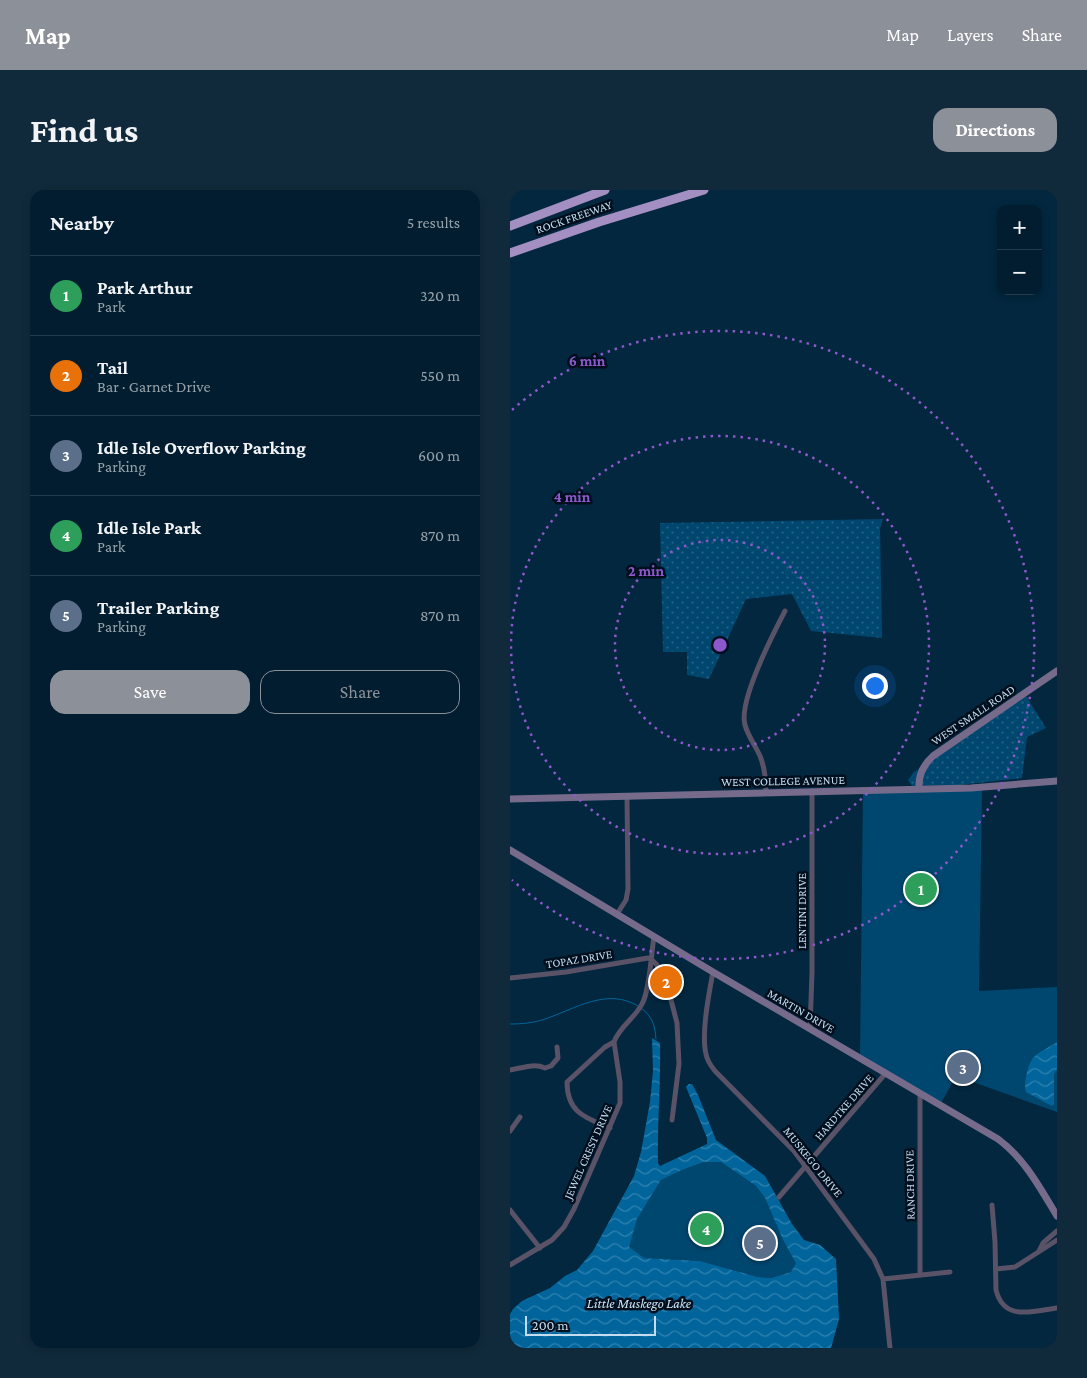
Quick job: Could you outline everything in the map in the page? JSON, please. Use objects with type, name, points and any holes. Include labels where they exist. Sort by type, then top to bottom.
[{"type":"highway","name":"ROCK FREEWAY","points":[[510,226],[605,190]]},
{"type":"highway","name":"ROCK FREEWAY","points":[[510,253],[599,222],[704,190]]},
{"type":"street","points":[[766,793],[762,763],[747,734],[744,713],[748,693],[785,611]]},
{"type":"street","name":"WEST SMALL ROAD","points":[[918,790],[920,773],[933,756],[1057,672]]},
{"type":"street","name":"WEST COLLEGE AVENUE","points":[[510,799],[918,790],[989,787],[1057,781]]},
{"type":"street","name":"LENTINI DRIVE","points":[[810,1029],[812,973],[812,792]]},
{"type":"street","points":[[618,914],[626,900],[628,889],[627,796]]},
{"type":"street","name":"MARTIN DRIVE","points":[[510,850],[885,1074],[998,1139],[1015,1152],[1057,1216]]},
{"type":"street","points":[[610,1128],[578,1114],[571,1103],[567,1082],[592,1058],[614,1042],[644,1001],[654,937]]},
{"type":"street","points":[[651,958],[657,965],[671,1000],[677,1022],[679,1064],[672,1120]]},
{"type":"street","name":"TOPAZ DRIVE","points":[[510,978],[566,972],[651,958]]},
{"type":"street","name":"MUSKEGO DRIVE","points":[[713,972],[705,1035],[705,1052],[708,1060],[715,1071],[775,1130],[806,1166],[874,1259],[883,1279],[890,1348]]},
{"type":"street","name":"JEWEL CREST DRIVE","points":[[510,1265],[552,1240],[564,1227],[618,1110],[621,1097],[614,1042]]},
{"type":"street","points":[[510,1070],[538,1065],[545,1068],[551,1066],[558,1058],[557,1047]]},
{"type":"street","name":"HARDTKE DRIVE","points":[[779,1197],[885,1074]]},
{"type":"street","name":"RANCH DRIVE","points":[[920,1094],[920,1274]]},
{"type":"street","points":[[510,1131],[520,1117]]},
{"type":"street","points":[[992,1205],[998,1298],[1008,1310],[1027,1312],[1057,1308]]},
{"type":"street","points":[[510,1210],[540,1248]]},
{"type":"street","points":[[1039,1251],[1043,1243],[1057,1231]]},
{"type":"street","points":[[996,1269],[1014,1267],[1057,1240]]},
{"type":"street","points":[[883,1279],[950,1272]]},
{"type":"shaded area","points":[[883,519],[880,528],[882,638],[811,631],[792,594],[746,599],[709,679],[687,675],[687,652],[663,652],[660,523]]},
{"type":"shaded area","points":[[1026,696],[1046,728],[1027,737],[1022,778],[959,785],[912,786],[908,780],[914,772]]},
{"type":"shaded area","points":[[982,788],[979,991],[1057,987],[1057,1112],[956,1076],[940,1105],[860,1059],[863,790]]},
{"type":"shaded area","points":[[704,1162],[721,1162],[756,1186],[765,1198],[783,1240],[797,1263],[791,1272],[771,1278],[758,1277],[700,1261],[644,1258],[628,1247],[637,1219],[661,1180]]},
{"type":"water","name":"Little Muskego Lake","points":[[652,1038],[660,1043],[658,1163],[660,1166],[707,1144],[707,1138],[686,1087],[692,1084],[716,1140],[765,1176],[792,1224],[804,1240],[820,1245],[836,1259],[839,1319],[831,1348],[510,1348],[510,1314],[513,1309],[522,1301],[550,1288],[565,1276],[577,1270],[593,1251],[634,1176],[641,1152],[650,1102],[653,1071]],"holes":[[[704,1162],[721,1162],[756,1186],[765,1198],[783,1240],[796,1263],[791,1272],[771,1278],[758,1277],[700,1261],[644,1258],[629,1247],[637,1219],[661,1180]]]},
{"type":"water","points":[[1057,1042],[1057,1069],[1054,1074],[1054,1104],[1052,1106],[1026,1092],[1025,1085],[1033,1058]]},
{"type":"waterway","points":[[510,1024],[541,1020],[579,1005],[603,999],[626,1001],[638,1006]]},
{"type":"waterway","points":[[641,1008],[653,1022],[656,1039]]},
{"type":"place","name":"Park Arthur","points":[[921,889]]},
{"type":"place","name":"Tail","points":[[666,982]]},
{"type":"place","name":"Idle Isle Overflow Parking","points":[[963,1068]]},
{"type":"place","name":"Idle Isle Park","points":[[706,1229]]},
{"type":"place","name":"Trailer Parking","points":[[760,1243]]}]
